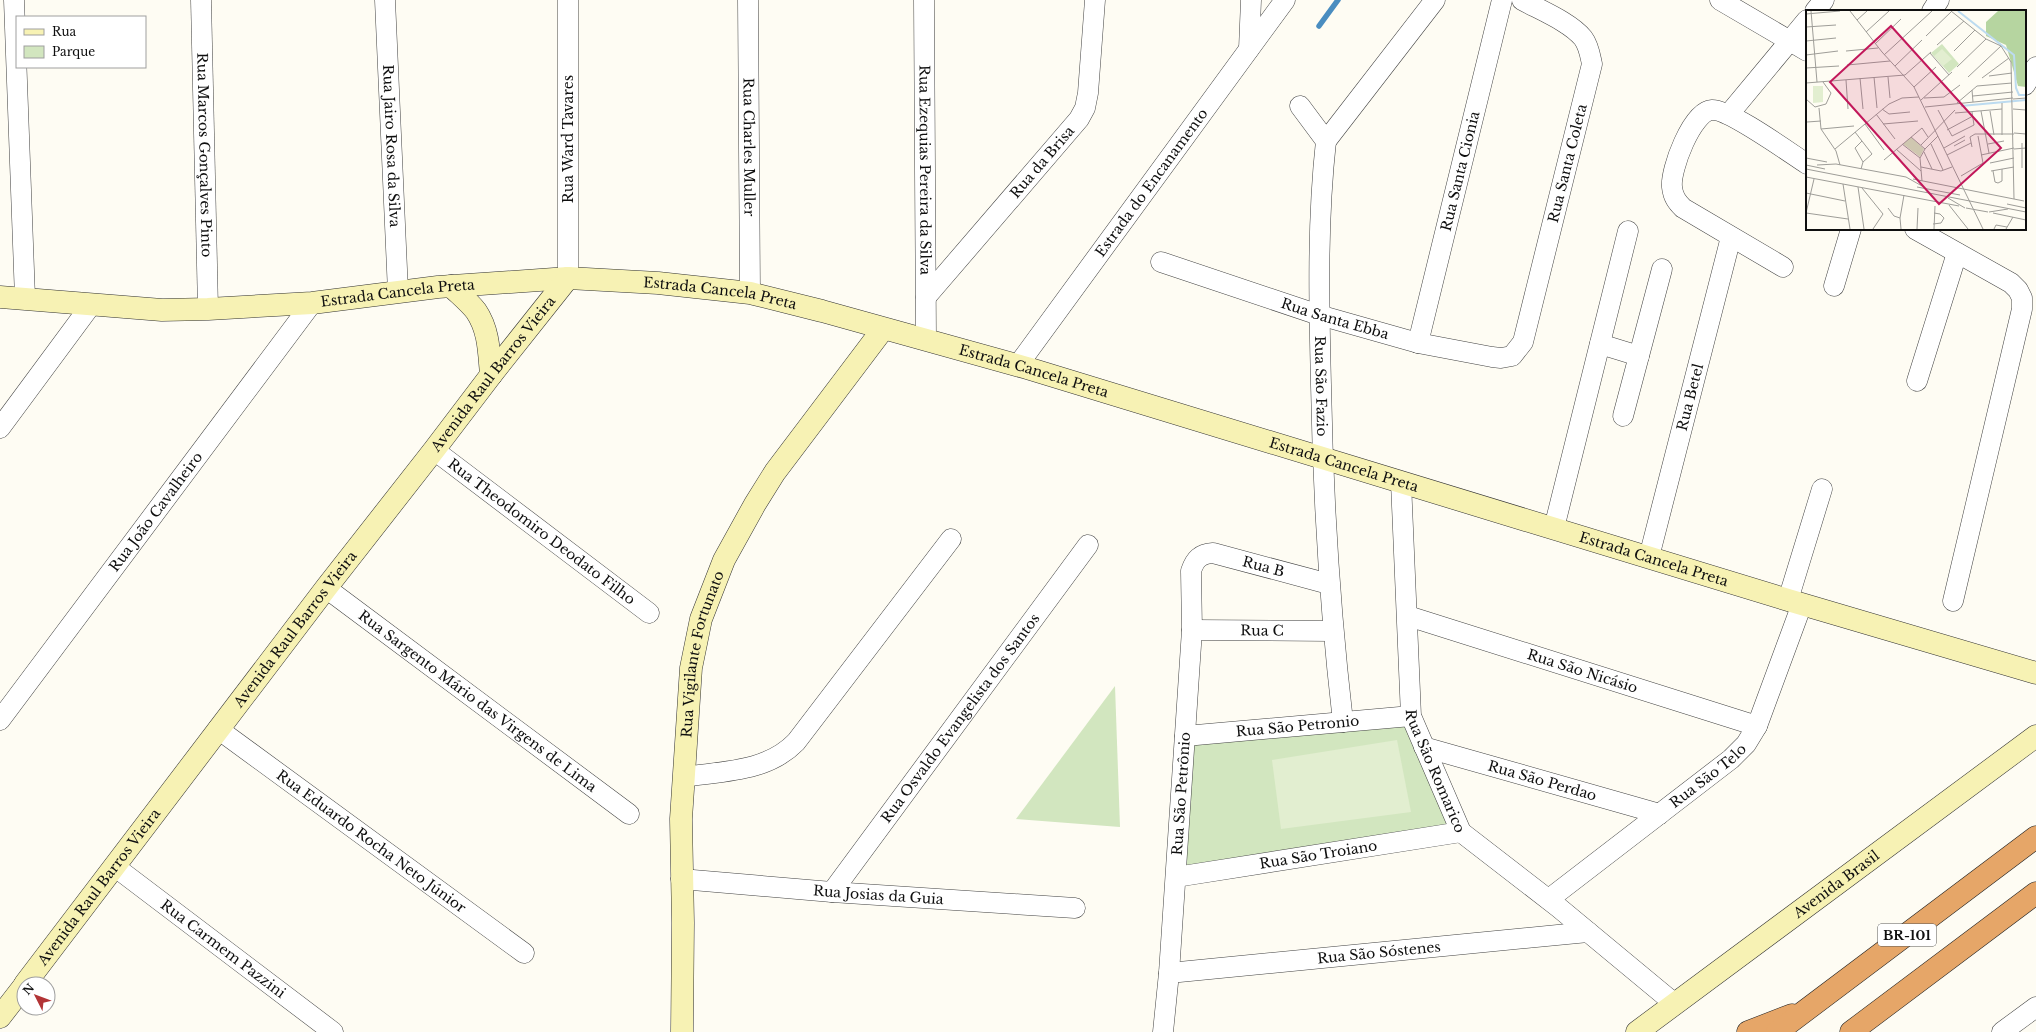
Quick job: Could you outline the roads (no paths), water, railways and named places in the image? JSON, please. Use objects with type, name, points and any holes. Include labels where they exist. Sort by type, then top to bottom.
[{"type":"highway","name":"BR-101","points":[[1777,1032],[2036,837]]},
{"type":"highway","name":"BR-101","points":[[1851,1032],[2036,893]]},
{"type":"highway","points":[[1999,921],[2036,909]]},
{"type":"highway","points":[[1748,1032],[1808,1009]]},
{"type":"street","points":[[14,0],[16,54]]},
{"type":"street","name":"Rua Marcos Gonçalves Pinto","points":[[201,0],[208,310]]},
{"type":"street","name":"Rua Jairo Rosa da Silva","points":[[385,0],[398,292]]},
{"type":"street","name":"Rua Ward Tavares","points":[[568,0],[568,278]]},
{"type":"street","name":"Rua Charles Muller","points":[[748,0],[750,293]]},
{"type":"street","name":"Rua Ezequias Pereira da Silva","points":[[924,0],[926,340]]},
{"type":"street","name":"Rua da Brisa","points":[[926,297],[1079,119],[1085,108],[1088,93],[1095,0]]},
{"type":"street","points":[[1249,49],[1251,0]]},
{"type":"street","name":"Estrada do Encanamento","points":[[1018,365],[1285,0]]},
{"type":"street","points":[[1300,106],[1326,141],[1435,0]]},
{"type":"street","name":"Rua Santa Cionia","points":[[1418,343],[1502,0]]},
{"type":"street","name":"Rua Santa Coleta","points":[[1512,356],[1523,342],[1592,64],[1589,50],[1583,38],[1571,28],[1522,0]]},
{"type":"street","points":[[1720,0],[1806,51]]},
{"type":"street","points":[[1816,10],[1824,0]]},
{"type":"street","points":[[1933,10],[1939,0]]},
{"type":"street","points":[[1729,114],[1806,21]]},
{"type":"street","points":[[17,68],[25,298]]},
{"type":"street","points":[[2026,83],[2036,68]]},
{"type":"street","points":[[1783,267],[1684,208],[1675,199],[1672,187],[1673,174],[1689,129],[1700,114],[1712,110],[1729,114],[1806,163]]},
{"type":"street","name":"Rua São Fazio","points":[[1326,141],[1323,171],[1319,315],[1322,458],[1332,631],[1343,722]]},
{"type":"street","points":[[1834,286],[1851,230]]},
{"type":"street","points":[[1554,528],[1628,231]]},
{"type":"street","points":[[1927,232],[1957,253],[2011,283],[2018,290],[2022,298],[2022,309],[1953,601]]},
{"type":"street","name":"Rua Betel","points":[[1648,557],[1731,237]]},
{"type":"street","points":[[1917,381],[1957,253]]},
{"type":"street","name":"Rua Santa Ebba","points":[[1161,262],[1319,315],[1418,343],[1492,357],[1501,358],[1512,356]]},
{"type":"street","points":[[1622,416],[1662,269]]},
{"type":"street","name":"Estrada Cancela Preta","points":[[0,297],[162,310],[208,310],[312,303],[451,286],[568,278],[658,283],[750,293],[1018,365],[1795,602],[2036,673]]},
{"type":"street","name":"Avenida Raul Barros Vieira","points":[[32,976],[326,588],[568,278]]},
{"type":"street","points":[[451,286],[475,310],[482,322],[488,338],[491,375]]},
{"type":"street","name":"Rua João Cavalheiro","points":[[0,720],[312,303]]},
{"type":"street","points":[[0,428],[91,305]]},
{"type":"street","name":"Rua Vigilante Fortunato","points":[[682,1032],[681,819],[691,668],[701,619],[724,560],[755,504],[775,472],[883,329]]},
{"type":"street","points":[[1600,344],[1638,356]]},
{"type":"street","name":"Rua Theodomiro Deodato Filho","points":[[434,450],[649,613]]},
{"type":"street","name":"Rua São Romarico","points":[[1401,482],[1408,616],[1410,716],[1461,832],[1549,900],[1675,1004]]},
{"type":"street","name":"Rua São Telo","points":[[1549,900],[1731,759],[1746,744],[1757,726],[1795,602],[1822,489]]},
{"type":"street","points":[[684,777],[760,766],[786,752],[796,742],[951,539]]},
{"type":"street","name":"Rua Osvaldo Evangelista dos Santos","points":[[832,892],[1088,545]]},
{"type":"street","name":"Rua B","points":[[1197,558],[1205,554],[1213,553],[1330,584]]},
{"type":"street","name":"Rua São Petrônio","points":[[1163,1032],[1176,877],[1192,630],[1191,571],[1197,558]]},
{"type":"street","name":"Rua Sargento Mário das Virgens de Lima","points":[[326,588],[629,814]]},
{"type":"street","name":"Rua São Nicásio","points":[[1408,616],[1757,726]]},
{"type":"street","name":"Rua C","points":[[1192,630],[1332,631]]},
{"type":"street","name":"Rua São Petronio","points":[[1185,736],[1410,716]]},
{"type":"street","name":"Rua Eduardo Rocha Neto Júnior","points":[[218,729],[524,953]]},
{"type":"street","name":"Avenida Brasil","points":[[1637,1032],[2036,736]]},
{"type":"street","name":"Rua São Perdao","points":[[1424,747],[1660,814]]},
{"type":"street","name":"Rua São Troiano","points":[[1176,877],[1461,832]]},
{"type":"street","name":"Rua Carmem Pazzini","points":[[114,866],[333,1032]]},
{"type":"street","name":"Rua Josias da Guia","points":[[682,880],[832,892],[1075,908]]},
{"type":"street","name":"Rua São Sóstenes","points":[[1169,973],[1588,932]]},
{"type":"street","name":"Avenida Raul Barros Vieira","points":[[0,1018],[16,997]]},
{"type":"street","points":[[2002,1032],[2036,1007]]},
{"type":"waterway","points":[[1319,26],[1338,0]]}]
